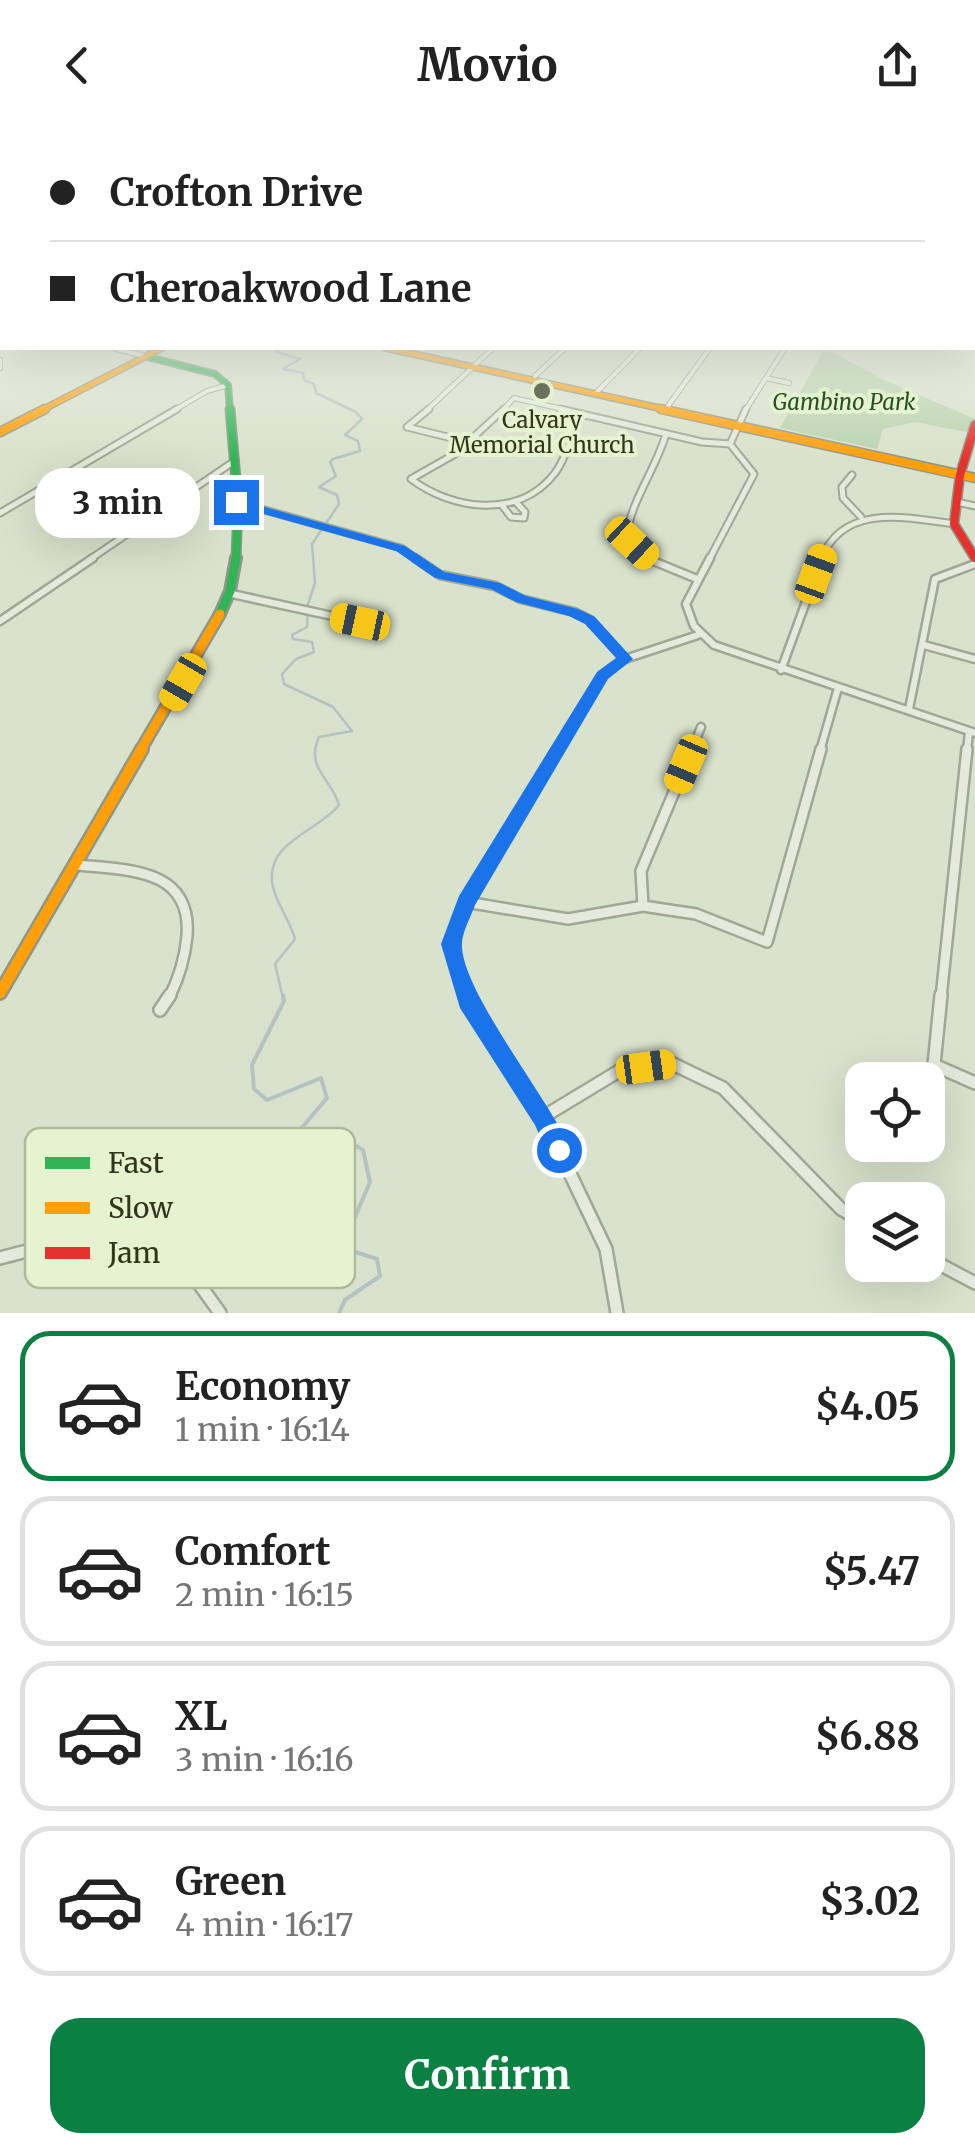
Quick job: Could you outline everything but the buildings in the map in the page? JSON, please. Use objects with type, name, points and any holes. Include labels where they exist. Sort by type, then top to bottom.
[{"type":"main road","points":[[0,432],[159,350]]},
{"type":"main road","points":[[396,350],[975,476]]},
{"type":"main road","points":[[411,350],[737,423]]},
{"type":"main road","points":[[0,992],[232,594],[239,560],[228,385],[215,374],[148,357]]},
{"type":"main road","points":[[974,428],[961,472],[954,524],[975,561]]},
{"type":"street","points":[[121,350],[148,357]]},
{"type":"street","points":[[472,443],[406,427],[437,404],[491,350]]},
{"type":"street","points":[[534,376],[563,350]]},
{"type":"street","points":[[597,392],[638,350]]},
{"type":"street","points":[[668,406],[709,350]]},
{"type":"street","points":[[730,444],[737,423],[783,350]]},
{"type":"street","points":[[0,360],[0,368]]},
{"type":"street","points":[[766,378],[789,383]]},
{"type":"street","points":[[0,512],[207,391],[228,385]]},
{"type":"street","points":[[581,415],[568,434],[564,458],[546,481],[519,500],[482,506],[440,500],[411,480],[449,461],[472,443],[514,398],[666,434],[730,444],[754,474],[686,604],[688,622],[698,635],[721,650],[972,732],[934,1064],[975,1084]]},
{"type":"street","points":[[666,434],[656,467],[630,510],[626,538],[650,560],[698,579]]},
{"type":"street","points":[[0,622],[233,462]]},
{"type":"street","points":[[852,475],[842,487],[844,498],[861,518]]},
{"type":"street","points":[[501,504],[511,518],[524,518],[519,500]]},
{"type":"street","points":[[236,502],[400,548],[440,575],[495,586],[521,599],[574,612],[590,620],[625,659]]},
{"type":"street","points":[[957,502],[975,506]]},
{"type":"street","points":[[782,670],[828,542],[840,528],[861,518],[899,516],[954,524]]},
{"type":"street","points":[[910,710],[935,579],[975,561]]},
{"type":"street","points":[[232,594],[360,622]]},
{"type":"street","points":[[617,1313],[606,1249],[543,1117],[468,1000],[451,944],[466,902],[602,676],[625,659],[698,635]]},
{"type":"street","points":[[924,645],[975,658]]},
{"type":"street","points":[[466,902],[568,919],[643,906],[696,914],[767,942],[838,688]]},
{"type":"street","points":[[643,906],[641,872],[701,728]]},
{"type":"street","points":[[77,865],[159,878],[174,887],[186,903],[189,928],[185,952],[175,991],[160,1010]]},
{"type":"street","points":[[543,1117],[619,1071],[673,1064],[724,1088],[845,1210]]},
{"type":"street","points":[[0,1258],[25,1251]]},
{"type":"street","points":[[945,1267],[975,1283]]},
{"type":"street","points":[[202,1288],[220,1313]]},
{"type":"green space","name":"Gambino Park","points":[[824,350],[975,419],[966,432],[915,422],[883,429],[877,449],[780,428]]},
{"type":"waterway","points":[[277,350],[300,359],[283,369],[303,373],[304,380],[314,384],[316,393],[356,412],[362,419],[345,435],[358,441],[360,451],[333,459],[330,462],[336,476],[319,487],[337,495],[339,504],[312,544],[315,583],[308,604],[307,627],[292,635],[293,639],[312,642],[314,652],[296,659],[282,674],[284,684],[333,707],[352,731],[319,737],[317,765],[339,805],[284,849],[272,872],[275,894],[295,939],[275,964],[283,998]]},
{"type":"waterway","points":[[283,995],[284,1001],[252,1065],[254,1089],[267,1100],[321,1078],[327,1098],[302,1128]]},
{"type":"waterway","points":[[355,1145],[363,1150],[370,1182],[355,1217]]},
{"type":"waterway","points":[[339,1313],[345,1300],[380,1276],[377,1259],[355,1252]]},
{"type":"traffic: fast","points":[[148,357],[215,374],[228,385],[238,534],[230,591],[220,614]]},
{"type":"traffic: slow","points":[[0,432],[158,350]]},
{"type":"traffic: slow","points":[[395,350],[975,478]]},
{"type":"traffic: slow","points":[[0,993],[220,614]]},
{"type":"traffic: jam","points":[[975,425],[960,475],[954,524],[975,558]]},
{"type":"place","name":"Calvary Memorial Church","points":[[542,391]]},
{"type":"route","points":[[236,502],[400,548],[440,575],[495,586],[541,606],[574,612],[590,620],[625,659],[602,676],[466,902],[451,944],[468,1000],[543,1117],[559,1150]]}]
